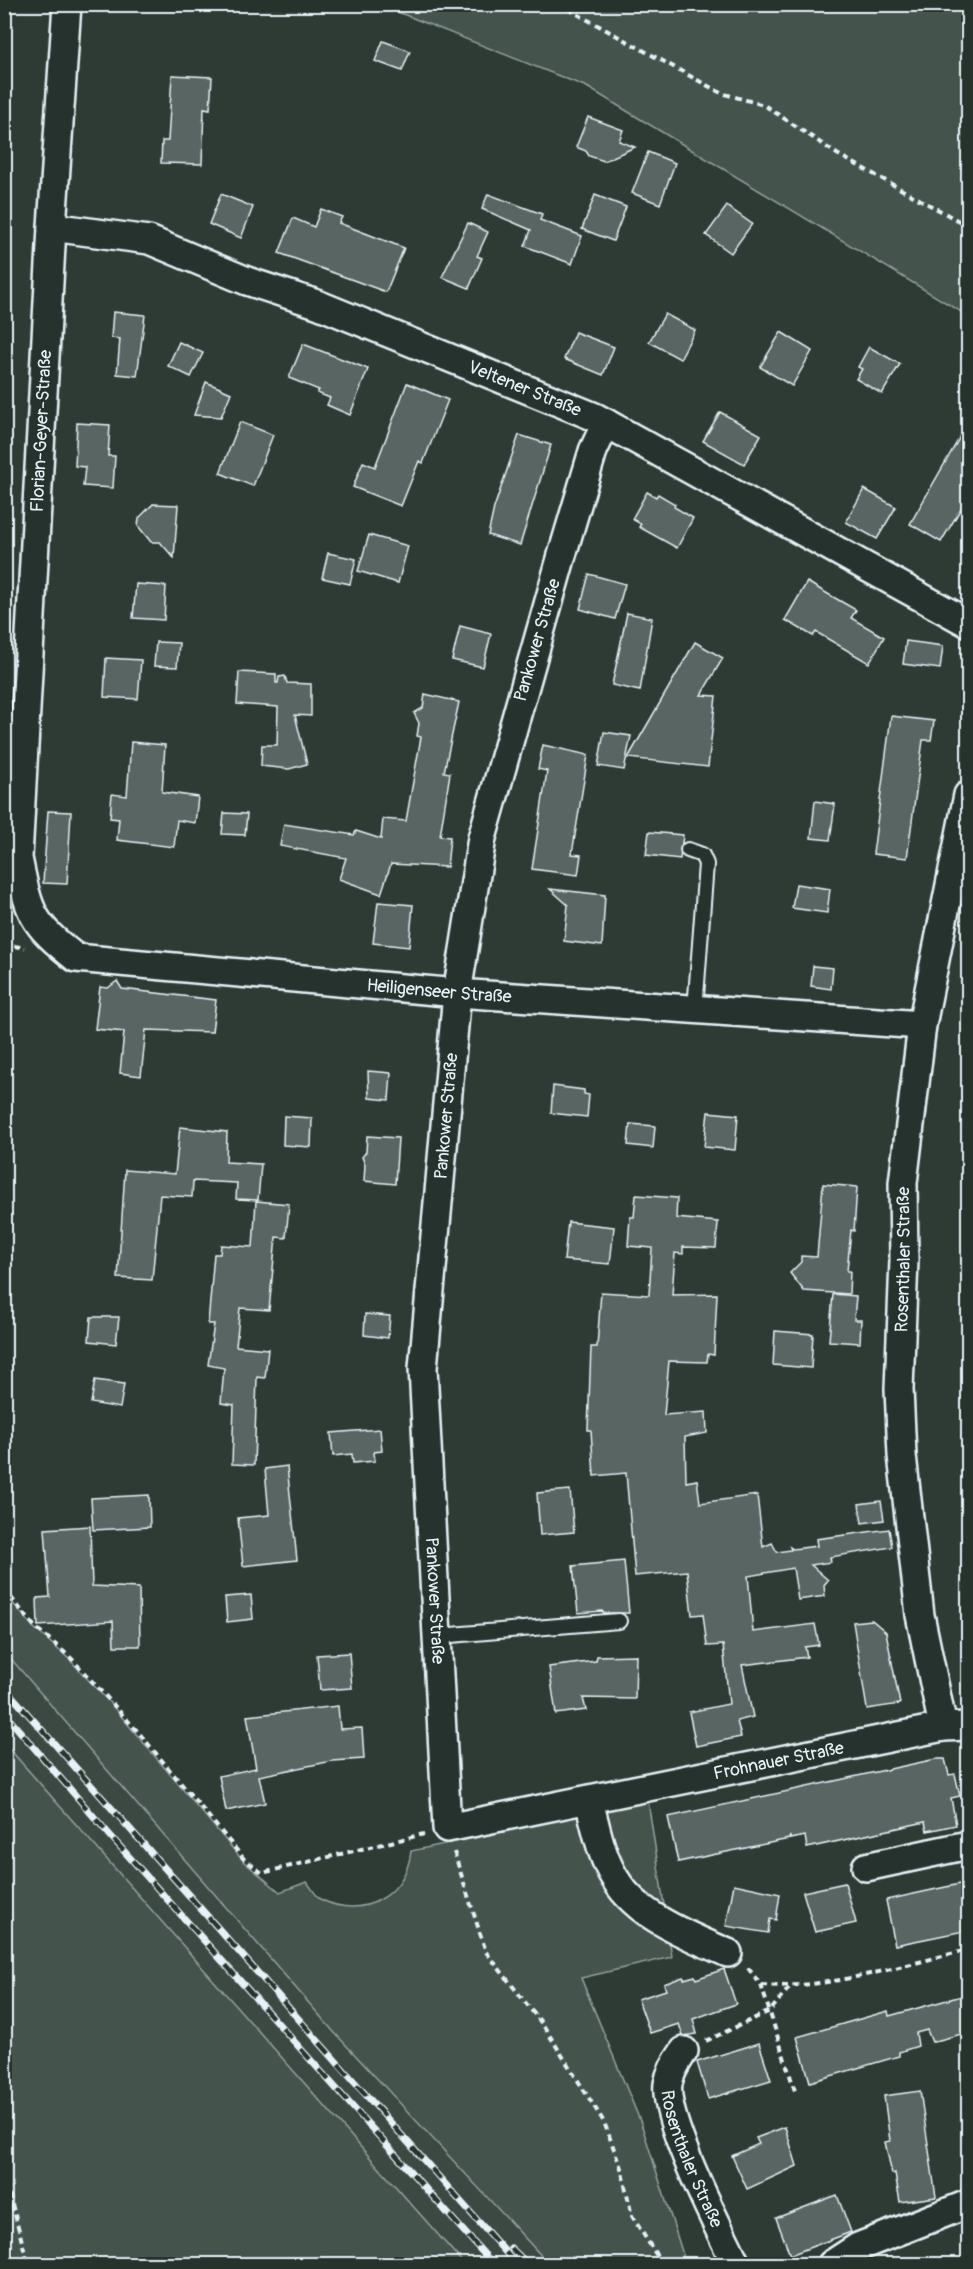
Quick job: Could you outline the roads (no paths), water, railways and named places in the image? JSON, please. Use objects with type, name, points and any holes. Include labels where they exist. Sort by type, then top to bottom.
[{"type":"street","name":"Florian-Geyer-Straße","points":[[18,858],[52,227],[68,4]]},
{"type":"street","name":"Veltener Straße","points":[[52,227],[149,240],[247,281],[316,304],[606,423],[969,623]]},
{"type":"street","name":"Pankower Straße","points":[[447,1828],[439,1636],[423,1368],[457,993],[482,838],[593,451],[606,423]]},
{"type":"street","name":"Rosenthaler Straße","points":[[961,1729],[915,1573],[902,1455],[899,1389],[904,1260],[903,1183],[922,1025],[969,795]]},
{"type":"street","name":"Heiligenseer Straße","points":[[18,858],[27,907],[48,936],[76,958],[457,993],[922,1025]]},
{"type":"street","name":"Frohnauer Straße","points":[[447,1828],[961,1729]]},
{"type":"street","points":[[589,1801],[608,1865],[617,1882],[631,1898],[675,1931],[728,1953]]},
{"type":"street","points":[[866,1867],[969,1845]]},
{"type":"street","name":"Rosenthaler Straße","points":[[684,2051],[672,2070],[668,2086],[671,2115],[736,2265]]},
{"type":"street","points":[[832,2265],[858,2247],[969,2204]]},
{"type":"lane","points":[[688,850],[702,855],[706,864],[695,1010]]},
{"type":"lane","points":[[439,1636],[619,1621]]},
{"type":"railway","points":[[4,1687],[516,2264]]},
{"type":"railway","points":[[4,1713],[115,1841],[493,2264]]},
{"type":"railway","points":[[511,2248],[528,2264]]}]
